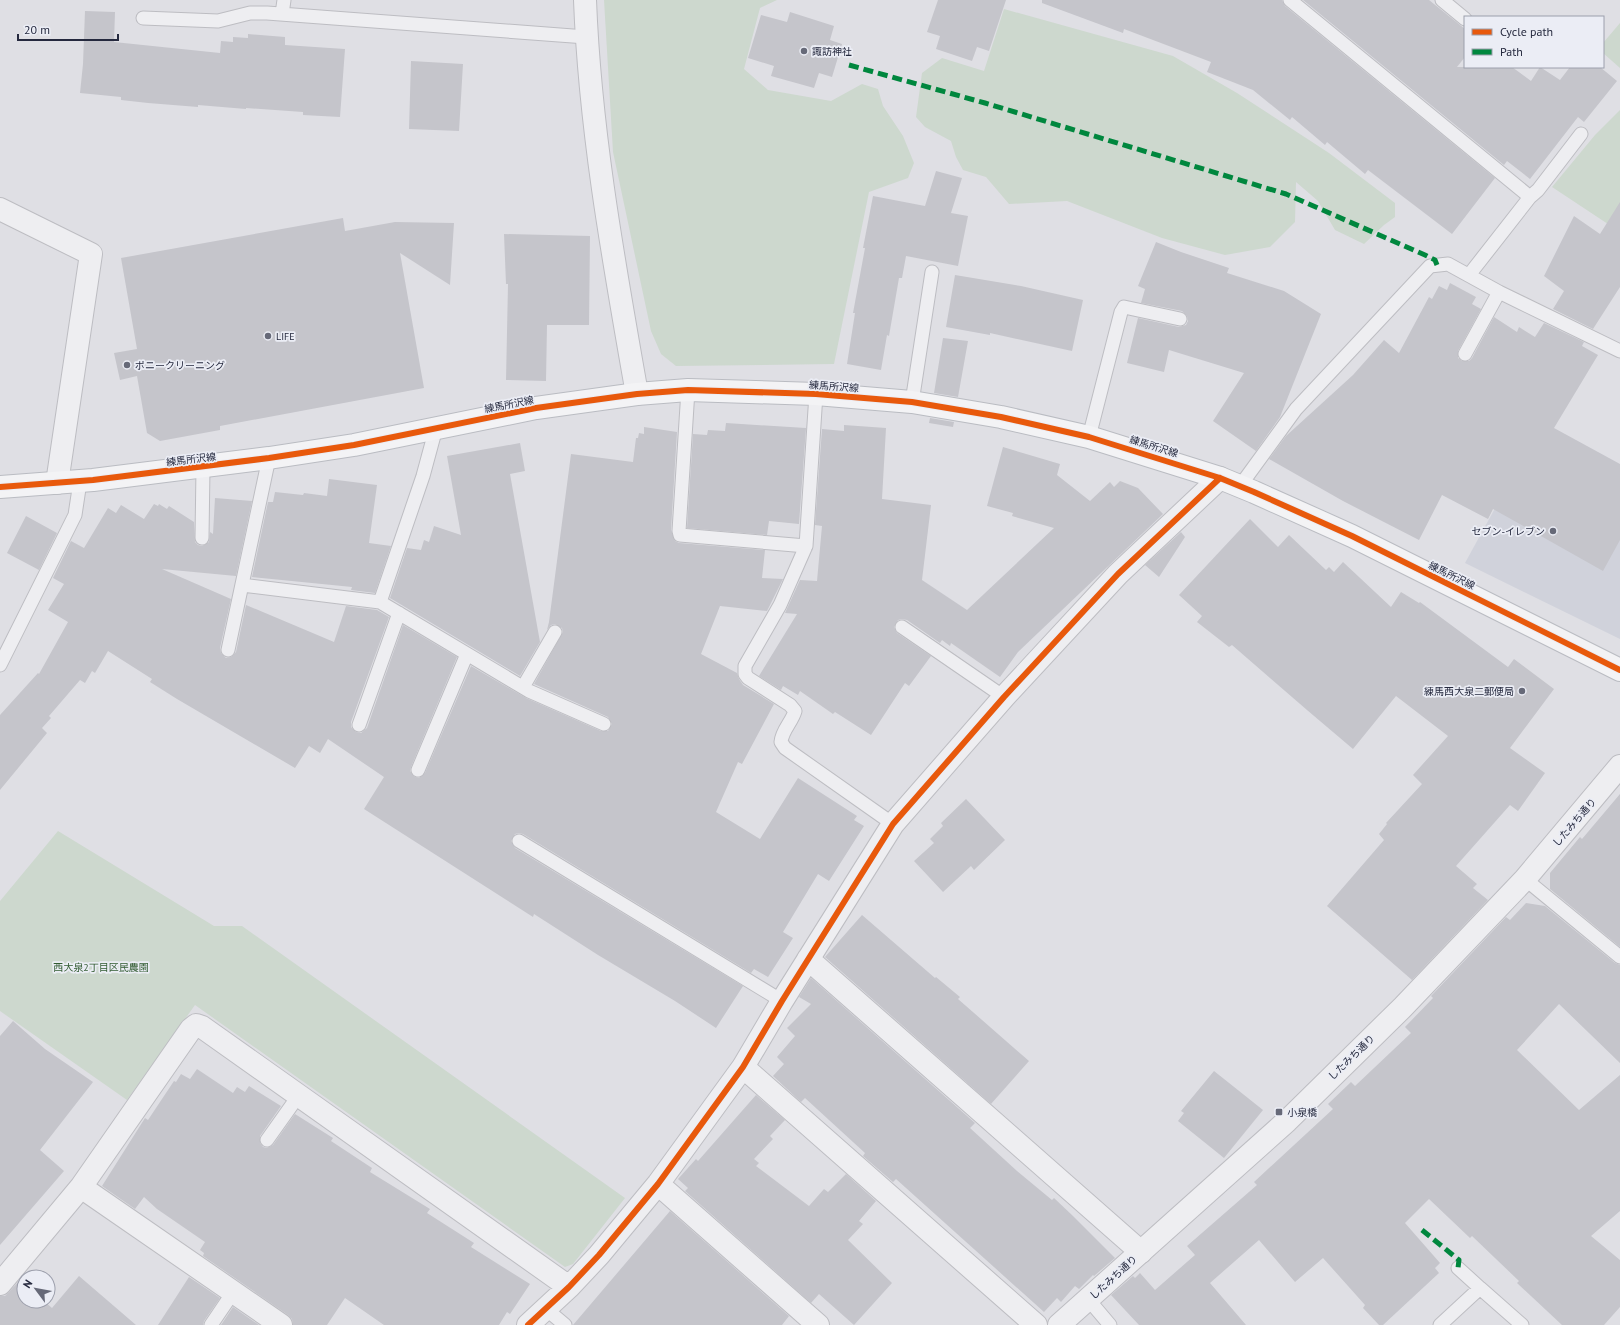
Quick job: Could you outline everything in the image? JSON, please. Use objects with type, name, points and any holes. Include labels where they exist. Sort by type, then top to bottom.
[{"type":"main road","name":"練馬所沢線","points":[[0,487],[80,482],[203,468],[354,445],[536,408],[637,394],[688,390],[816,394],[912,402],[1001,417],[1089,437],[1190,467],[1220,478],[1352,536],[1620,670]]},
{"type":"street","points":[[585,0],[586,36],[597,152],[637,394]]},
{"type":"street","points":[[0,209],[91,254],[57,484]]},
{"type":"street","points":[[528,1325],[569,1287],[658,1184],[743,1067],[782,1001],[893,824],[1004,697],[1118,574],[1220,478]]},
{"type":"street","name":"したみち通り","points":[[1059,1325],[1292,1116],[1403,1007],[1525,879],[1620,766]]},
{"type":"street","points":[[808,959],[1141,1252]]},
{"type":"street","points":[[0,1284],[81,1187],[191,1029],[196,1025],[202,1027],[299,1095],[569,1287]]},
{"type":"street","points":[[743,1067],[1036,1325]]},
{"type":"street","points":[[658,1184],[818,1325]]},
{"type":"street","points":[[81,1187],[234,1291],[281,1325]]},
{"type":"lane","points":[[282,14],[284,0]]},
{"type":"lane","points":[[1290,0],[1530,197]]},
{"type":"lane","points":[[1442,0],[1464,18]]},
{"type":"lane","points":[[143,18],[218,21],[250,13],[282,14],[586,36]]},
{"type":"lane","points":[[1469,275],[1581,134]]},
{"type":"lane","points":[[1240,486],[1296,409],[1430,266],[1448,264],[1499,292],[1620,350]]},
{"type":"lane","points":[[912,402],[932,272]]},
{"type":"lane","points":[[1465,354],[1499,292]]},
{"type":"lane","points":[[1089,437],[1121,312],[1124,307],[1180,319]]},
{"type":"lane","points":[[688,390],[679,531],[680,535],[806,546]]},
{"type":"lane","points":[[816,394],[806,546],[780,605],[745,666],[745,674],[748,678],[790,705],[795,711],[782,736],[781,742],[785,748],[893,824]]},
{"type":"lane","points":[[380,602],[423,476],[436,428]]},
{"type":"lane","points":[[228,650],[269,458]]},
{"type":"lane","points":[[202,538],[203,468]]},
{"type":"lane","points":[[0,665],[75,515],[80,482]]},
{"type":"lane","points":[[242,585],[380,602],[523,688],[604,724]]},
{"type":"lane","points":[[359,725],[399,613]]},
{"type":"lane","points":[[902,627],[1004,697]]},
{"type":"lane","points":[[523,688],[555,632]]},
{"type":"lane","points":[[418,770],[467,654]]},
{"type":"lane","points":[[520,841],[782,1001]]},
{"type":"lane","points":[[1525,879],[1620,957]]},
{"type":"lane","points":[[267,1140],[299,1095]]},
{"type":"lane","points":[[1458,1268],[1522,1325]]},
{"type":"lane","points":[[1440,1325],[1480,1288]]},
{"type":"lane","points":[[211,1325],[234,1291]]},
{"type":"lane","points":[[1088,1299],[1110,1325]]},
{"type":"lane","points":[[546,1308],[565,1325]]},
{"type":"shaded area","points":[[1516,470],[1620,529],[1620,639],[1465,563]]},
{"type":"green space","points":[[604,0],[777,0],[760,8],[744,69],[768,90],[831,101],[862,84],[878,89],[883,106],[903,136],[914,163],[908,178],[869,192],[834,364],[676,366],[661,354],[651,331],[613,152]]},
{"type":"green space","points":[[1004,9],[1173,56],[1237,93],[1329,153],[1395,203],[1395,217],[1364,244],[1335,230],[1318,201],[1296,182],[1295,222],[1270,247],[1225,255],[1162,238],[1067,201],[1009,204],[986,177],[963,170],[956,157],[951,141],[925,127],[916,117],[922,73],[942,58],[984,71]]},
{"type":"green space","points":[[1620,23],[1620,68],[1604,54],[1604,42]]},
{"type":"green space","points":[[1620,110],[1620,232],[1552,187],[1595,135]]},
{"type":"green space","name":"西大泉2丁目区民農園","points":[[58,831],[214,926],[242,926],[625,1198],[573,1264],[565,1267],[195,1005],[127,1100],[0,1011],[0,901]]},
{"type":"building","points":[[938,0],[1006,0],[989,51],[977,47],[972,61],[936,49],[940,36],[927,32]]},
{"type":"building","points":[[1042,0],[1282,0],[1285,6],[1495,178],[1452,234],[1368,170],[1365,174],[1327,142],[1325,145],[1292,117],[1290,120],[1253,90],[1207,72],[1211,62],[1124,29],[1123,33],[1042,3]]},
{"type":"building","points":[[1303,0],[1429,0],[1464,28],[1464,58],[1457,67],[1513,68],[1531,81],[1539,68],[1560,80],[1569,68],[1601,68],[1617,81],[1584,122],[1578,117],[1530,179],[1507,161],[1504,165]]},
{"type":"building","points":[[85,11],[115,12],[114,42],[220,53],[221,41],[233,42],[233,37],[248,38],[248,34],[285,37],[285,45],[345,49],[340,117],[303,115],[303,112],[148,103],[121,100],[121,97],[80,93],[83,64]]},
{"type":"building","points":[[790,12],[834,26],[830,40],[842,44],[832,77],[819,73],[814,88],[771,76],[774,66],[748,58],[761,15],[787,22]]},
{"type":"building","points":[[411,61],[463,64],[459,131],[409,129]]},
{"type":"building","points":[[936,171],[962,178],[951,213],[968,216],[958,266],[906,256],[902,278],[899,278],[889,336],[887,335],[881,370],[847,364],[855,313],[853,313],[865,248],[863,248],[873,196],[925,206]]},
{"type":"building","points":[[1620,202],[1620,287],[1593,329],[1553,309],[1564,291],[1544,276],[1574,216],[1600,234]]},
{"type":"building","points":[[343,218],[345,231],[395,222],[454,223],[450,285],[400,253],[424,388],[220,426],[220,430],[160,441],[147,433],[137,376],[120,380],[114,353],[137,349],[121,258]]},
{"type":"building","points":[[504,234],[590,236],[589,325],[547,325],[546,381],[506,380],[508,284],[506,284]]},
{"type":"building","points":[[1156,242],[1229,268],[1227,273],[1284,291],[1321,314],[1280,417],[1256,451],[1213,421],[1244,373],[1169,350],[1164,372],[1127,363],[1138,318],[1179,327],[1186,325],[1188,321],[1187,316],[1182,311],[1141,303],[1145,289],[1138,286]]},
{"type":"building","points":[[955,275],[1021,286],[1083,300],[1072,351],[990,333],[990,335],[946,327]]},
{"type":"building","points":[[1450,283],[1476,297],[1472,304],[1481,309],[1458,351],[1458,358],[1462,361],[1469,361],[1472,358],[1494,317],[1517,332],[1519,327],[1535,337],[1544,323],[1584,342],[1582,346],[1598,355],[1554,428],[1620,464],[1620,540],[1603,571],[1493,509],[1488,519],[1442,495],[1419,540],[1343,501],[1269,459],[1286,436],[1353,375],[1384,340],[1399,353],[1429,297],[1432,299],[1439,286],[1447,290]]},
{"type":"building","points":[[943,338],[968,341],[958,397],[934,393]]},
{"type":"building","points":[[930,418],[954,422],[953,427],[929,423]]},
{"type":"building","points":[[726,423],[806,428],[799,524],[769,521],[767,535],[687,528],[693,434],[707,435],[708,430],[725,431]]},
{"type":"building","points":[[844,425],[886,428],[882,499],[931,505],[922,580],[967,610],[1054,528],[1012,516],[1013,513],[987,506],[1003,447],[1060,464],[1057,475],[1090,501],[1110,482],[1114,487],[1120,481],[1138,488],[1163,514],[1018,652],[1000,677],[951,643],[950,646],[942,640],[940,643],[907,620],[898,620],[894,627],[897,633],[931,656],[909,686],[905,683],[871,735],[835,712],[833,714],[800,691],[798,695],[783,686],[781,690],[759,676],[797,614],[785,613],[800,580],[817,581],[822,526],[815,525],[822,429],[844,431]]},
{"type":"building","points":[[644,427],[677,432],[671,530],[675,541],[679,543],[765,550],[762,578],[783,579],[767,611],[720,606],[701,654],[737,673],[743,685],[774,704],[742,764],[738,762],[716,812],[760,839],[798,778],[857,816],[854,820],[864,826],[829,881],[818,874],[783,932],[793,938],[768,977],[754,969],[751,973],[523,834],[515,834],[511,841],[515,848],[743,986],[716,1028],[534,914],[533,917],[364,809],[384,777],[328,739],[320,753],[309,746],[295,768],[177,699],[150,682],[152,679],[108,651],[95,673],[92,671],[85,683],[80,680],[49,716],[51,718],[42,728],[47,733],[0,790],[0,715],[38,673],[39,674],[68,622],[48,610],[64,584],[53,578],[71,541],[84,548],[108,508],[116,513],[121,505],[144,519],[154,504],[158,506],[159,504],[167,509],[169,506],[194,522],[195,542],[202,546],[209,542],[210,532],[213,534],[215,498],[252,501],[236,576],[162,569],[231,599],[220,648],[221,653],[226,658],[231,657],[236,652],[246,605],[334,642],[346,606],[377,610],[389,617],[351,722],[351,727],[356,732],[361,733],[367,728],[403,625],[457,657],[411,767],[410,771],[415,777],[419,778],[425,773],[471,666],[526,698],[601,731],[608,731],[612,724],[608,717],[534,684],[563,632],[562,628],[555,624],[551,625],[547,630],[571,454],[633,462],[636,438],[638,438],[639,433],[644,434]]},
{"type":"building","points":[[520,443],[525,471],[510,474],[540,642],[520,676],[390,598],[407,548],[421,550],[424,540],[429,542],[434,526],[461,535],[447,456]]},
{"type":"building","points":[[329,479],[377,485],[369,543],[391,546],[375,593],[351,590],[352,587],[252,577],[268,502],[273,502],[275,492],[303,495],[304,493],[327,496]]},
{"type":"building","points":[[26,516],[57,533],[39,570],[7,553]]},
{"type":"building","points":[[1250,519],[1278,547],[1289,535],[1326,570],[1329,567],[1334,572],[1343,562],[1391,607],[1401,592],[1419,603],[1420,602],[1508,667],[1514,659],[1554,689],[1510,748],[1545,773],[1518,811],[1510,805],[1456,866],[1477,884],[1473,888],[1488,900],[1412,980],[1327,906],[1384,840],[1379,834],[1387,824],[1386,823],[1422,784],[1413,775],[1448,736],[1396,696],[1353,749],[1232,645],[1229,647],[1197,622],[1202,616],[1179,595]]},
{"type":"building","points":[[1181,532],[1185,537],[1159,577],[1145,565]]},
{"type":"building","points":[[1620,794],[1620,947],[1550,889],[1550,873],[1580,837],[1582,839]]},
{"type":"building","points":[[966,799],[1005,840],[974,870],[971,866],[943,892],[914,861],[934,843],[930,839],[943,826],[941,823]]},
{"type":"building","points":[[1526,903],[1545,906],[1615,963],[1620,965],[1620,1063],[1559,1004],[1517,1050],[1579,1110],[1620,1075],[1620,1211],[1591,1236],[1620,1260],[1620,1307],[1604,1325],[1562,1325],[1517,1283],[1519,1281],[1472,1236],[1470,1238],[1429,1199],[1405,1223],[1440,1263],[1435,1268],[1439,1273],[1383,1325],[1379,1325],[1363,1308],[1365,1305],[1323,1258],[1295,1282],[1259,1240],[1210,1283],[1246,1325],[1139,1325],[1111,1295],[1133,1276],[1135,1278],[1140,1273],[1155,1290],[1195,1255],[1187,1246],[1257,1185],[1254,1182],[1333,1109],[1328,1104],[1351,1082],[1355,1086],[1411,1033],[1405,1027],[1433,998],[1431,996],[1506,917],[1510,920]]},
{"type":"building","points":[[862,915],[935,978],[936,977],[960,997],[958,999],[1029,1061],[991,1104],[825,957]]},
{"type":"building","points":[[811,978],[975,1123],[970,1128],[1017,1171],[1052,1200],[1054,1198],[1115,1258],[1094,1276],[1093,1275],[1079,1289],[1075,1286],[1061,1302],[1057,1298],[1044,1312],[896,1179],[893,1182],[863,1156],[865,1153],[805,1098],[801,1102],[773,1076],[784,1064],[777,1057],[795,1036],[787,1028],[811,1004],[799,997]]},
{"type":"building","points":[[13,1021],[45,1049],[93,1082],[40,1150],[64,1171],[0,1245],[0,1036]]},
{"type":"building","points":[[197,1069],[233,1093],[237,1087],[245,1092],[249,1086],[281,1106],[260,1136],[260,1143],[263,1147],[267,1148],[273,1145],[295,1114],[333,1138],[331,1141],[372,1168],[370,1172],[430,1209],[427,1213],[474,1243],[471,1247],[530,1284],[510,1314],[507,1312],[499,1325],[384,1325],[345,1298],[327,1325],[293,1325],[292,1319],[288,1315],[203,1256],[204,1253],[200,1250],[205,1242],[157,1209],[144,1197],[135,1209],[102,1186],[145,1118],[148,1120],[174,1081],[176,1082],[181,1074],[190,1079]]},
{"type":"building","points":[[1214,1071],[1263,1110],[1224,1158],[1178,1121],[1184,1113],[1181,1111]]},
{"type":"building","points":[[756,1095],[785,1120],[770,1136],[773,1139],[754,1159],[759,1163],[756,1166],[809,1206],[824,1189],[828,1192],[846,1174],[876,1201],[859,1221],[863,1224],[848,1240],[892,1283],[854,1325],[819,1294],[811,1303],[685,1191],[688,1188],[678,1179],[696,1159],[698,1161]]},
{"type":"building","points":[[670,1211],[789,1316],[782,1325],[573,1325]]},
{"type":"building","points":[[79,1276],[136,1325],[0,1325],[0,1296],[5,1296],[16,1284],[16,1309],[56,1309],[56,1303]]},
{"type":"building","points":[[189,1277],[220,1298],[204,1321],[203,1325],[158,1325]]},
{"type":"building","points":[[233,1307],[259,1325],[221,1325]]},
{"type":"marked path","points":[[849,65],[985,103],[1286,194],[1425,255],[1435,260],[1437,265]]},
{"type":"marked path","points":[[1422,1230],[1459,1260],[1458,1268]]},
{"type":"cycle path","points":[[0,487],[93,480],[269,458],[354,445],[536,408],[637,394],[688,390],[816,394],[912,402],[1001,417],[1089,437],[1220,478],[1352,536],[1620,670]]},
{"type":"cycle path","points":[[528,1325],[569,1287],[599,1255],[658,1184],[743,1067],[782,1001],[893,824],[1004,697],[1118,574],[1220,478]]},
{"type":"place","name":"諏訪神社","points":[[804,51]]},
{"type":"place","name":"LIFE","points":[[268,336]]},
{"type":"place","name":"ポニークリーニング","points":[[127,365]]},
{"type":"place","name":"セブン-イレブン","points":[[1553,531]]},
{"type":"place","name":"練馬西大泉二郵便局","points":[[1522,691]]},
{"type":"place","name":"小泉橋","points":[[1279,1112]]}]
